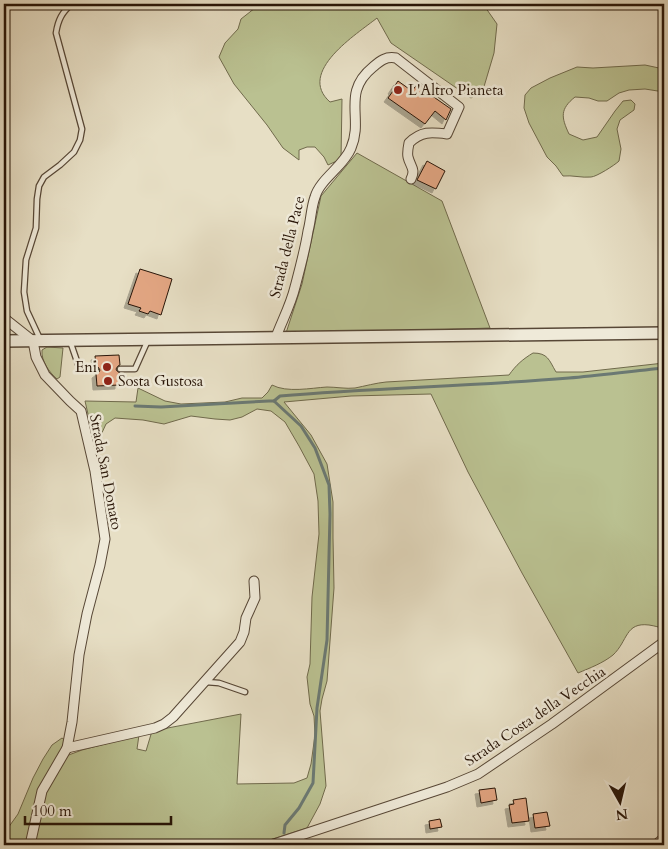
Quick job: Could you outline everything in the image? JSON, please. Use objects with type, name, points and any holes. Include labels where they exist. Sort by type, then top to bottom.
[{"type":"street","name":"Strada della Pace","points":[[276,337],[295,290],[315,196],[352,147],[355,132],[354,96],[358,82],[382,60],[390,57],[396,58],[459,107],[447,134],[431,132],[416,136],[409,143],[408,157],[413,170],[411,179]]},
{"type":"street","points":[[4,318],[37,341]]},
{"type":"street","points":[[4,341],[664,333]]},
{"type":"street","name":"Strada San Donato","points":[[30,845],[42,791],[67,748],[72,722],[78,655],[86,614],[100,565],[105,539],[95,470],[81,411],[45,375],[36,357],[37,341]]},
{"type":"street","points":[[67,748],[155,728],[164,724],[240,642],[246,618],[255,598],[254,582]]},
{"type":"street","name":"Strada Costa della Vecchia","points":[[271,845],[447,787],[478,774],[660,648],[664,642]]},
{"type":"street","points":[[656,845],[664,838]]},
{"type":"lane","points":[[37,341],[27,312],[24,292],[26,260],[36,228],[39,186],[44,177],[74,152],[80,140],[82,129],[56,34],[61,16],[72,4]]},
{"type":"lane","points":[[120,369],[135,369],[149,339]]},
{"type":"lane","points":[[69,340],[80,370],[96,370]]},
{"type":"lane","points":[[204,682],[219,683],[245,692]]},
{"type":"green space","points":[[264,4],[483,4],[497,24],[494,53],[483,90],[471,98],[391,43],[377,18],[333,55],[325,66],[320,78],[321,90],[330,102],[342,99],[341,159],[328,165],[315,147],[307,147],[299,150],[299,160],[283,148],[234,84],[219,57],[225,43],[238,29],[241,19],[255,8]]},
{"type":"green space","points":[[645,65],[664,71],[664,92],[645,89],[629,90],[619,93],[607,101],[575,97],[564,109],[564,123],[569,134],[583,140],[597,137],[623,101],[631,100],[635,104],[634,110],[620,120],[617,129],[621,149],[619,161],[593,176],[563,176],[547,157],[529,123],[524,108],[525,95],[531,88],[577,67]]},
{"type":"green space","points":[[357,153],[442,201],[490,328],[286,333],[302,284],[321,196]]},
{"type":"green space","points":[[47,347],[63,348],[60,377],[57,379],[48,370],[44,362],[42,350]]},
{"type":"green space","points":[[533,353],[545,356],[556,372],[583,372],[664,363],[664,629],[649,625],[635,626],[613,655],[601,663],[578,673],[468,472],[431,394],[351,396],[284,402],[311,435],[327,464],[333,502],[334,588],[327,681],[320,711],[326,786],[320,804],[307,828],[254,845],[32,845],[44,797],[66,756],[139,735],[137,749],[146,751],[152,731],[241,714],[237,784],[294,783],[307,778],[315,735],[314,716],[310,704],[307,677],[310,664],[312,597],[319,534],[318,501],[314,474],[285,422],[271,411],[257,409],[242,417],[230,420],[191,416],[164,424],[115,418],[106,424],[96,449],[85,401],[136,402],[138,388],[165,401],[181,404],[262,398],[272,385],[285,389],[352,388],[386,382],[509,375],[520,362]]},
{"type":"green space","points":[[62,738],[65,740],[64,750],[43,785],[28,845],[8,845],[6,839],[8,828],[18,814],[33,778],[52,745]]},
{"type":"building","points":[[398,81],[412,91],[418,83],[428,93],[451,109],[446,120],[435,111],[425,124],[388,98]]},
{"type":"building","points":[[427,161],[445,171],[436,189],[417,180]]},
{"type":"building","points":[[140,269],[172,279],[161,315],[150,311],[148,314],[139,311],[141,308],[128,304]]},
{"type":"building","points":[[119,355],[120,365],[116,369],[120,373],[119,385],[97,386],[96,374],[100,370],[96,366],[95,356]]},
{"type":"building","points":[[495,788],[497,800],[481,803],[479,790]]},
{"type":"building","points":[[526,798],[529,821],[512,823],[509,805],[514,804],[513,800]]},
{"type":"building","points":[[547,812],[550,826],[535,828],[533,814]]},
{"type":"building","points":[[440,819],[442,827],[430,829],[429,821]]},
{"type":"waterway","points":[[274,401],[280,396],[533,381],[664,368]]},
{"type":"waterway","points":[[135,406],[161,407],[274,401],[301,426],[315,448],[329,485],[327,640],[317,708],[313,783],[299,808],[285,825],[284,833]]},
{"type":"place","name":"L'Altro Pianeta","points":[[398,90]]},
{"type":"place","name":"Eni","points":[[107,367]]},
{"type":"place","name":"Sosta Gustosa","points":[[108,381]]}]
